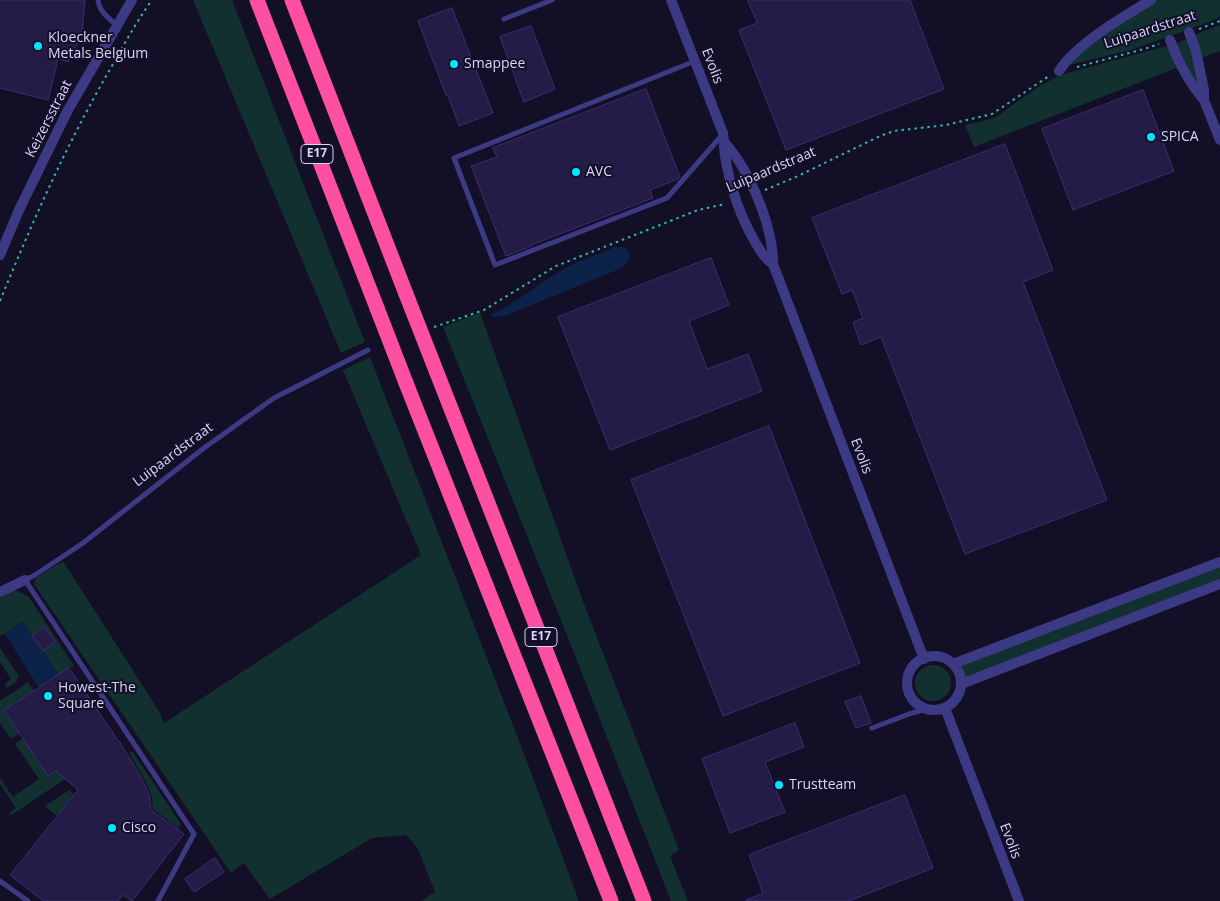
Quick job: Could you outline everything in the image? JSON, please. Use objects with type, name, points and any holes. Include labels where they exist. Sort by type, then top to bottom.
[{"type":"highway","name":"E17","points":[[257,0],[611,901]]},
{"type":"highway","name":"E17","points":[[292,0],[644,901]]},
{"type":"street","name":"Keizersstraat","points":[[0,256],[19,210],[68,110],[132,0]]},
{"type":"street","name":"Evolis","points":[[672,0],[724,138],[756,194],[765,218],[773,254],[773,264],[924,658]]},
{"type":"street","name":"Luipaardstraat","points":[[1059,71],[1062,65],[1080,48],[1151,0]]},
{"type":"street","points":[[1189,32],[1198,62],[1204,90],[1204,100]]},
{"type":"street","points":[[1170,40],[1175,55],[1197,92],[1204,100],[1220,140]]},
{"type":"street","name":"Evolis","points":[[724,138],[725,154],[736,202],[745,224],[765,259],[773,264]]},
{"type":"street","points":[[953,664],[1220,562]]},
{"type":"street","name":"Luipaardstraat","points":[[0,592],[25,580]]},
{"type":"street","points":[[960,684],[1220,584]]},
{"type":"street","points":[[935,656],[953,664],[958,672],[960,684],[958,695],[954,701],[945,708],[933,710],[919,706],[910,696],[907,682],[908,675],[916,664],[924,658],[935,656]]},
{"type":"street","name":"Evolis","points":[[945,708],[1019,901]]},
{"type":"lane","points":[[98,0],[104,14],[117,25]]},
{"type":"lane","points":[[504,19],[552,0]]},
{"type":"lane","points":[[694,60],[454,158],[495,265],[667,198],[724,138]]},
{"type":"lane","name":"Luipaardstraat","points":[[25,580],[83,543],[204,448],[274,398],[368,350]]},
{"type":"lane","points":[[25,580],[194,834],[158,901]]},
{"type":"lane","points":[[872,728],[926,709]]},
{"type":"lane","points":[[0,881],[28,901]]},
{"type":"path","points":[[0,301],[39,207],[63,157],[111,67],[152,0]]},
{"type":"path","name":"Luipaardstraat","points":[[1189,32],[1220,21]]},
{"type":"path","name":"Luipaardstraat","points":[[756,194],[880,136],[894,131],[946,125],[992,114],[1059,71],[1144,49],[1170,40]]},
{"type":"path","name":"Luipaardstraat","points":[[439,325],[484,310],[556,266],[698,210],[736,202]]},
{"type":"green space","points":[[193,0],[232,0],[365,342],[341,353]]},
{"type":"green space","points":[[1157,0],[1220,0],[1220,17],[1131,50],[1065,66],[1082,50]]},
{"type":"green space","points":[[1220,25],[1220,51],[1201,58],[1194,35]]},
{"type":"green space","points":[[1188,38],[1199,89],[1175,44]]},
{"type":"green space","points":[[1167,46],[1179,67],[974,147],[965,125],[996,117],[1038,87],[1060,75]]},
{"type":"green space","points":[[480,312],[581,596],[679,850],[670,856],[688,901],[671,901],[561,620],[443,327]]},
{"type":"green space","points":[[370,357],[579,901],[421,901],[435,892],[418,849],[406,835],[372,838],[270,899],[244,863],[231,873],[34,584],[36,578],[63,561],[160,713],[164,723],[421,555],[343,370]]},
{"type":"green space","points":[[1220,566],[1220,579],[965,677],[961,666]]},
{"type":"green space","points":[[15,590],[29,597],[74,666],[59,675],[43,651],[55,642],[45,627],[32,636],[22,622],[0,636],[0,597]]},
{"type":"green space","points":[[0,648],[19,676],[16,682],[7,688],[5,684],[11,679],[0,662]]},
{"type":"green space","points":[[933,665],[940,666],[946,670],[950,676],[950,690],[946,696],[940,700],[933,701],[926,700],[920,696],[916,690],[915,683],[916,676],[920,670],[926,666]]},
{"type":"green space","points":[[28,682],[34,691],[4,711],[19,734],[11,739],[0,723],[0,701]]},
{"type":"green space","points":[[23,738],[48,776],[75,758],[81,768],[10,815],[9,813],[16,808],[0,784],[0,778],[13,797],[39,779],[15,744]]},
{"type":"green space","points":[[132,751],[181,824],[178,828],[153,809],[152,797],[146,782],[129,753]]},
{"type":"green space","points":[[69,790],[74,794],[57,816],[45,806]]},
{"type":"water","points":[[615,247],[624,247],[629,252],[629,260],[622,268],[504,316],[489,316],[508,306],[565,268]]},
{"type":"water","points":[[23,622],[59,675],[39,688],[5,634]]},
{"type":"building","name":"Kloeckner Metals Belgium","points":[[0,0],[85,0],[82,34],[68,62],[58,59],[48,100],[0,88]]},
{"type":"building","points":[[748,0],[910,0],[944,89],[786,150],[739,30],[757,23]]},
{"type":"building","points":[[452,8],[493,113],[459,126],[418,21]]},
{"type":"building","points":[[531,26],[555,89],[524,102],[500,37]]},
{"type":"building","name":"AVC","points":[[646,89],[680,177],[650,190],[653,198],[506,256],[471,166],[497,157],[493,148]]},
{"type":"building","points":[[1143,90],[1174,171],[1073,210],[1042,129]]},
{"type":"building","points":[[1005,144],[1053,270],[1023,282],[1107,500],[965,554],[881,337],[861,345],[853,322],[863,318],[852,290],[842,294],[812,218]]},
{"type":"building","points":[[711,258],[729,305],[689,321],[707,369],[748,354],[762,391],[610,450],[558,317]]},
{"type":"building","points":[[769,426],[860,663],[723,716],[631,480]]},
{"type":"building","points":[[45,627],[55,642],[43,651],[32,636]]},
{"type":"building","name":"Cisco","points":[[69,668],[141,777],[149,794],[151,810],[184,834],[132,901],[123,895],[118,901],[43,901],[10,875],[78,790],[56,771],[48,776],[4,711]]},
{"type":"building","points":[[861,696],[871,723],[856,728],[845,702]]},
{"type":"building","points":[[795,723],[804,747],[765,762],[785,812],[730,833],[702,759]]},
{"type":"building","points":[[905,795],[933,868],[849,901],[746,901],[763,893],[749,855]]},
{"type":"building","points":[[215,858],[224,872],[194,892],[185,879]]},
{"type":"place","name":"Kloeckner Metals Belgium","points":[[38,46]]},
{"type":"place","name":"Smappee","points":[[454,64]]},
{"type":"place","name":"SPICA","points":[[1151,137]]},
{"type":"place","name":"AVC","points":[[576,172]]},
{"type":"place","name":"Howest-The Square","points":[[48,696]]},
{"type":"place","name":"Trustteam","points":[[779,785]]},
{"type":"place","name":"Cisco","points":[[112,828]]}]
